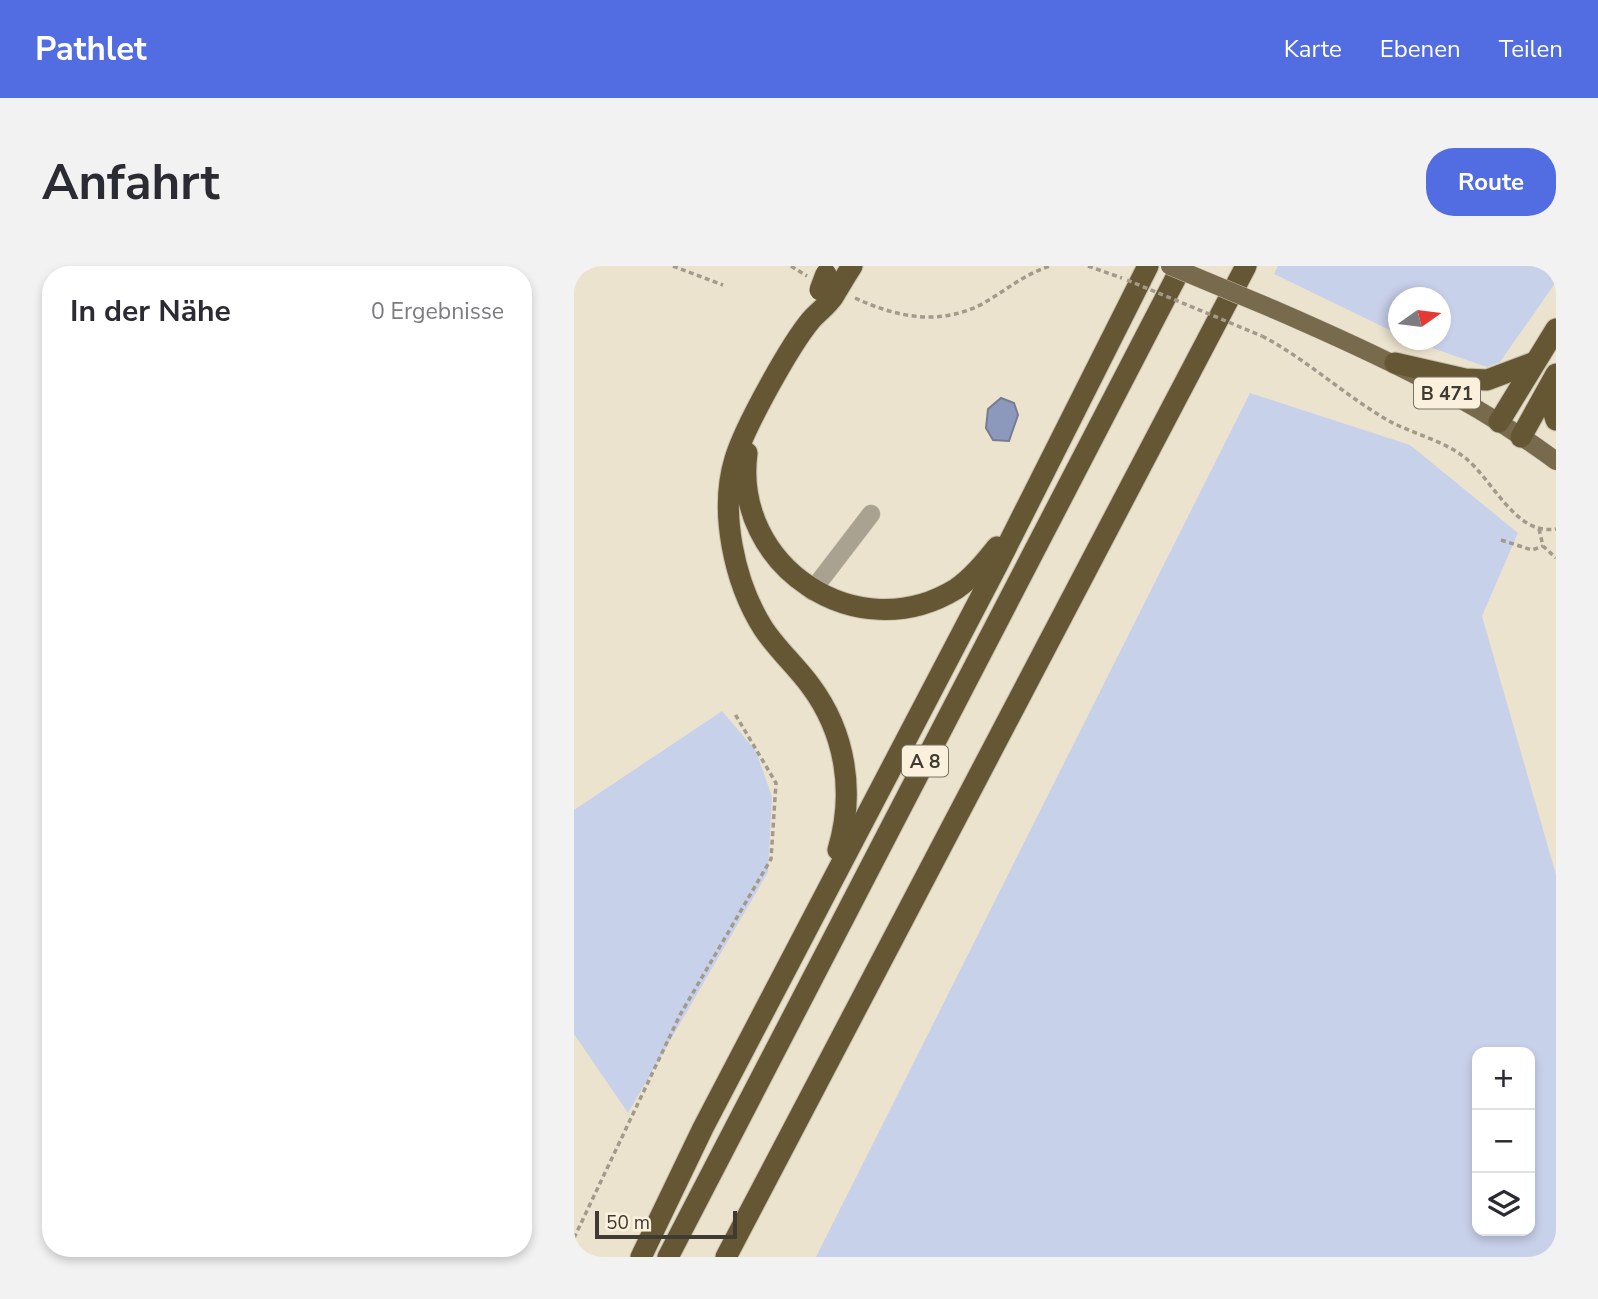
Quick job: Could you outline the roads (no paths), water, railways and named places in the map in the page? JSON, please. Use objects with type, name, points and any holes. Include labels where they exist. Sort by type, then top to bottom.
[{"type":"highway","points":[[641,1257],[703,1128],[1148,266]]},
{"type":"highway","name":"A 8","points":[[668,1257],[1182,266]]},
{"type":"highway","name":"A 8","points":[[726,1257],[1246,266]]},
{"type":"highway","points":[[825,893],[844,831],[848,790],[842,751],[830,716],[811,685],[763,627],[748,597],[735,554],[730,524],[730,490],[734,460],[763,400],[832,281]]},
{"type":"highway","points":[[1499,422],[1556,329]]},
{"type":"highway","points":[[1395,363],[1465,379],[1487,380],[1535,362]]},
{"type":"highway","points":[[1556,376],[1552,407],[1556,420]]},
{"type":"highway","points":[[1521,437],[1556,376]]},
{"type":"highway","points":[[750,427],[745,474],[748,497],[760,531],[784,566],[813,591],[844,605],[874,610],[932,600],[956,588],[976,572],[1023,512]]},
{"type":"main road","name":"B 471","points":[[1170,266],[1395,363],[1499,422],[1556,461]]},
{"type":"lane","points":[[813,591],[871,514]]}]
